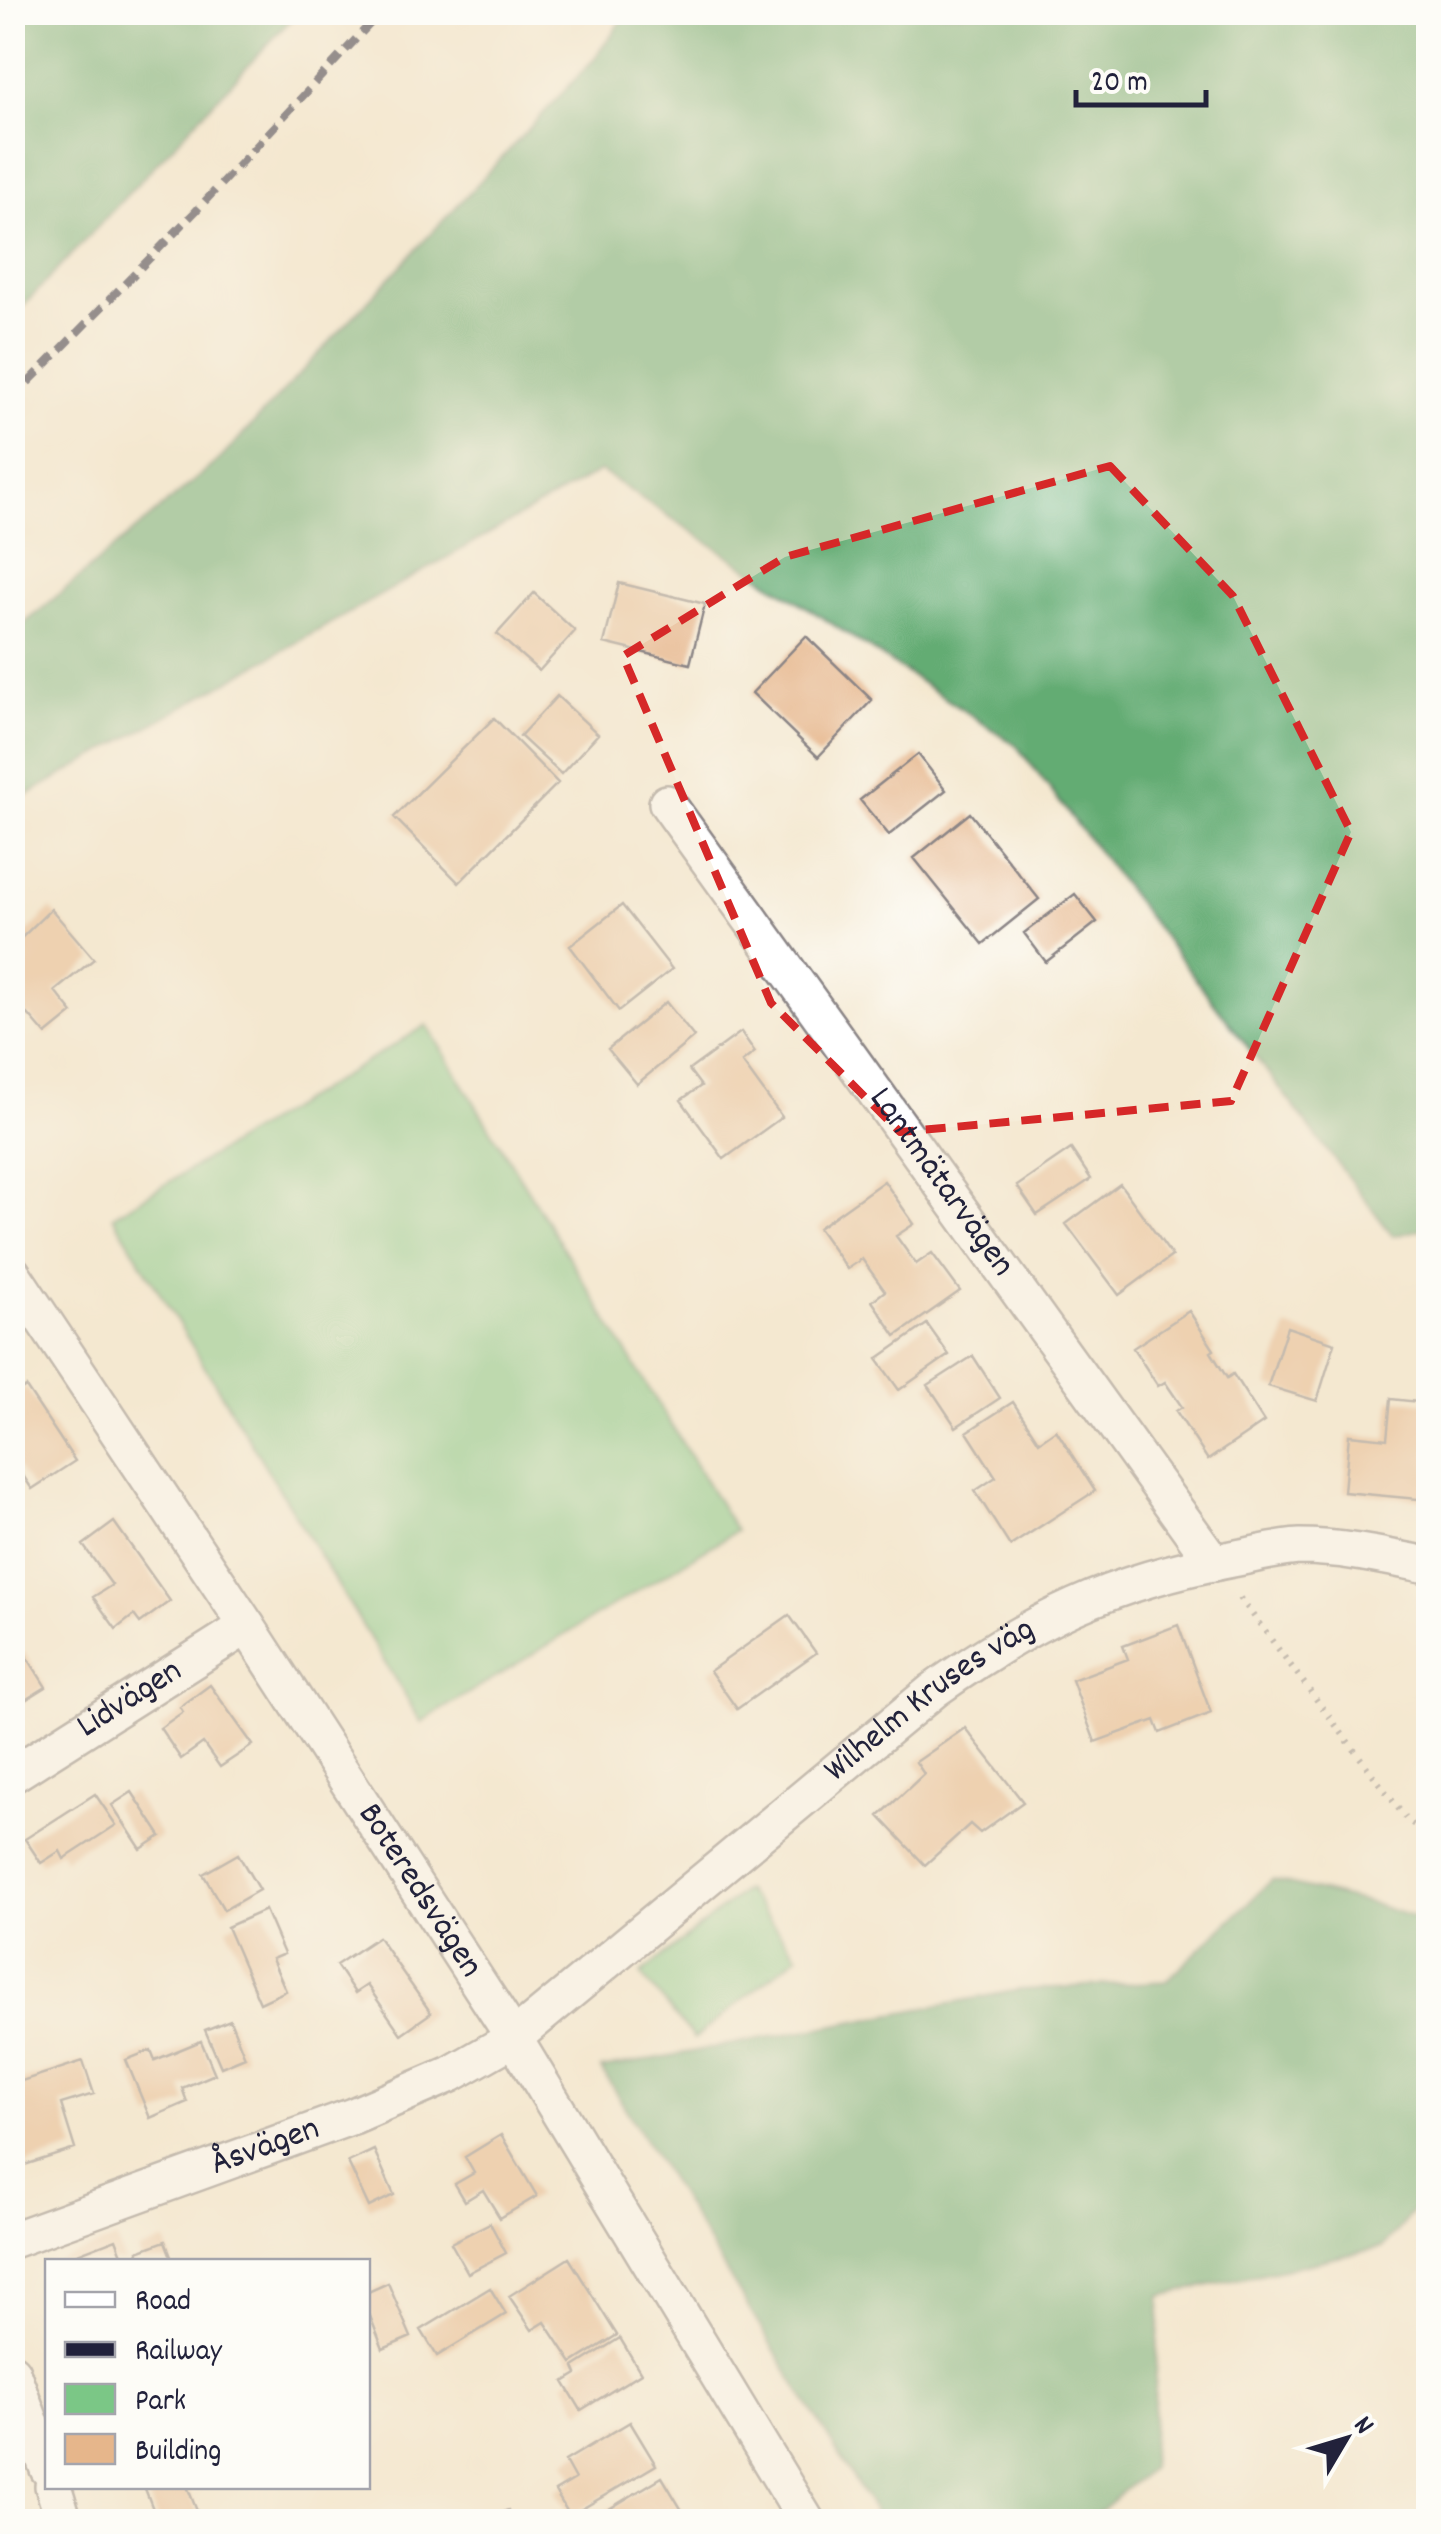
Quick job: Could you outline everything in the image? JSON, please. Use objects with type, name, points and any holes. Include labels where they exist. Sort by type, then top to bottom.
[{"type":"street","name":"Lantmätarvägen","points":[[667,803],[1214,1563]]},
{"type":"street","name":"Boteredsvägen","points":[[12,1273],[514,2038],[807,2522]]},
{"type":"street","name":"Wilhelm Kruses väg","points":[[514,2038],[867,1744],[996,1647],[1054,1614],[1120,1586],[1298,1547],[1428,1565]]},
{"type":"street","name":"Lidvägen","points":[[12,1775],[247,1626]]},
{"type":"street","name":"Åsvägen","points":[[12,2240],[371,2109],[451,2074],[514,2038]]},
{"type":"street","points":[[12,2372],[45,2461]]},
{"type":"street","points":[[54,2489],[64,2522]]},
{"type":"path","points":[[1214,1563],[1407,1820],[1428,1834]]},
{"type":"highlighted area","points":[[1110,466],[1233,596],[1351,832],[1231,1101],[900,1132],[771,1003],[623,656],[785,557]]},
{"type":"green space","points":[[12,13],[297,13],[13,317]]},
{"type":"green space","points":[[627,13],[1428,13],[1428,1228],[1393,1236],[1016,745],[600,471],[13,803],[13,633],[222,457],[594,59]]},
{"type":"green space","points":[[427,1025],[736,1531],[421,1722],[113,1216]]},
{"type":"green space","points":[[1272,1880],[1428,1922],[1428,2194],[1383,2247],[1161,2296],[1150,2469],[1088,2521],[902,2522],[876,2515],[601,2069],[1019,1990],[1166,1981]]},
{"type":"green space","points":[[745,1890],[798,1955],[694,2039],[641,1974]]},
{"type":"building","points":[[619,583],[705,604],[690,664],[604,643]]},
{"type":"building","points":[[534,593],[575,631],[539,671],[497,634]]},
{"type":"building","points":[[806,636],[872,700],[818,757],[752,693]]},
{"type":"building","points":[[557,696],[598,734],[561,774],[520,736]]},
{"type":"building","points":[[494,718],[558,783],[459,883],[394,817]]},
{"type":"building","points":[[918,754],[946,790],[889,835],[860,800]]},
{"type":"building","points":[[970,813],[1039,899],[983,944],[914,858]]},
{"type":"building","points":[[1075,894],[1097,922],[1046,962],[1024,933]]},
{"type":"building","points":[[622,905],[672,969],[619,1011],[570,946]]},
{"type":"building","points":[[51,909],[94,959],[55,991],[73,1013],[46,1035],[28,1014],[19,1023],[12,1015],[12,947]]},
{"type":"building","points":[[666,1002],[694,1037],[637,1084],[608,1049]]},
{"type":"building","points":[[741,1032],[755,1052],[742,1062],[782,1117],[724,1159],[681,1100],[701,1086],[689,1070]]},
{"type":"building","points":[[1071,1149],[1091,1179],[1037,1215],[1017,1186]]},
{"type":"building","points":[[884,1181],[914,1224],[896,1236],[916,1264],[932,1253],[960,1291],[896,1336],[872,1301],[885,1291],[862,1259],[847,1269],[818,1228]]},
{"type":"building","points":[[1120,1184],[1172,1256],[1119,1295],[1066,1224]]},
{"type":"building","points":[[1189,1311],[1227,1378],[1233,1374],[1264,1422],[1208,1460],[1176,1411],[1182,1407],[1165,1382],[1158,1386],[1133,1348]]},
{"type":"building","points":[[927,1324],[949,1355],[899,1390],[877,1359]]},
{"type":"building","points":[[1287,1327],[1335,1343],[1317,1401],[1268,1386]]},
{"type":"building","points":[[973,1356],[1000,1398],[956,1427],[928,1385]]},
{"type":"building","points":[[26,1387],[75,1461],[32,1489],[12,1459],[12,1396]]},
{"type":"building","points":[[1391,1399],[1428,1403],[1428,1500],[1344,1492],[1349,1435],[1387,1439]]},
{"type":"building","points":[[1013,1402],[1039,1442],[1056,1430],[1095,1491],[1010,1546],[975,1491],[996,1477],[967,1432]]},
{"type":"building","points":[[114,1522],[170,1601],[140,1623],[134,1615],[116,1629],[93,1597],[112,1585],[83,1545]]},
{"type":"building","points":[[789,1615],[816,1653],[737,1709],[710,1671]]},
{"type":"building","points":[[1178,1625],[1211,1713],[1160,1733],[1155,1720],[1095,1742],[1072,1680],[1128,1659],[1123,1646]]},
{"type":"building","points":[[1428,1637],[1428,1672],[1427,1672],[1420,1639]]},
{"type":"building","points":[[24,1652],[46,1687],[17,1705],[12,1699],[12,1659]]},
{"type":"building","points":[[210,1685],[253,1745],[220,1767],[203,1743],[181,1759],[160,1728]]},
{"type":"building","points":[[965,1728],[1023,1802],[980,1833],[970,1824],[925,1865],[879,1816],[924,1774],[916,1762]]},
{"type":"building","points":[[132,1792],[161,1836],[141,1849],[112,1805]]},
{"type":"building","points":[[95,1794],[116,1825],[64,1859],[60,1851],[41,1863],[25,1839]]},
{"type":"building","points":[[238,1854],[259,1890],[224,1910],[203,1874]]},
{"type":"building","points":[[265,1910],[284,1954],[272,1959],[286,1991],[260,2003],[227,1927]]},
{"type":"building","points":[[378,1937],[431,2013],[401,2034],[367,1985],[355,1993],[336,1965]]},
{"type":"building","points":[[230,2020],[245,2057],[221,2067],[205,2030]]},
{"type":"building","points":[[201,2041],[215,2074],[182,2088],[187,2102],[150,2118],[126,2060],[151,2050],[155,2060]]},
{"type":"building","points":[[83,2061],[94,2094],[61,2104],[75,2149],[12,2169],[12,2103],[16,2102],[12,2084]]},
{"type":"building","points":[[501,2135],[537,2196],[500,2218],[483,2190],[465,2201],[455,2184],[474,2173],[465,2157]]},
{"type":"building","points":[[374,2150],[394,2195],[369,2207],[348,2162]]},
{"type":"building","points":[[490,2223],[506,2253],[468,2273],[451,2243]]},
{"type":"building","points":[[116,2239],[124,2259],[64,2259]]},
{"type":"building","points":[[165,2241],[172,2259],[141,2259],[138,2251]]},
{"type":"building","points":[[569,2258],[617,2335],[572,2363],[545,2322],[532,2330],[509,2296]]},
{"type":"building","points":[[388,2283],[411,2337],[383,2349],[370,2316],[370,2291]]},
{"type":"building","points":[[490,2288],[506,2314],[437,2356],[421,2330]]},
{"type":"building","points":[[620,2338],[641,2373],[581,2410],[564,2382],[577,2374],[574,2367]]},
{"type":"building","points":[[630,2422],[656,2465],[570,2516],[555,2491],[575,2479],[565,2461]]},
{"type":"building","points":[[662,2477],[689,2522],[599,2522],[596,2517]]},
{"type":"building","points":[[145,2489],[188,2489],[199,2516],[185,2522],[158,2522]]},
{"type":"building","points":[[508,2510],[513,2522],[478,2522],[478,2521]]},
{"type":"railway","points":[[12,399],[194,213],[381,12]]}]
